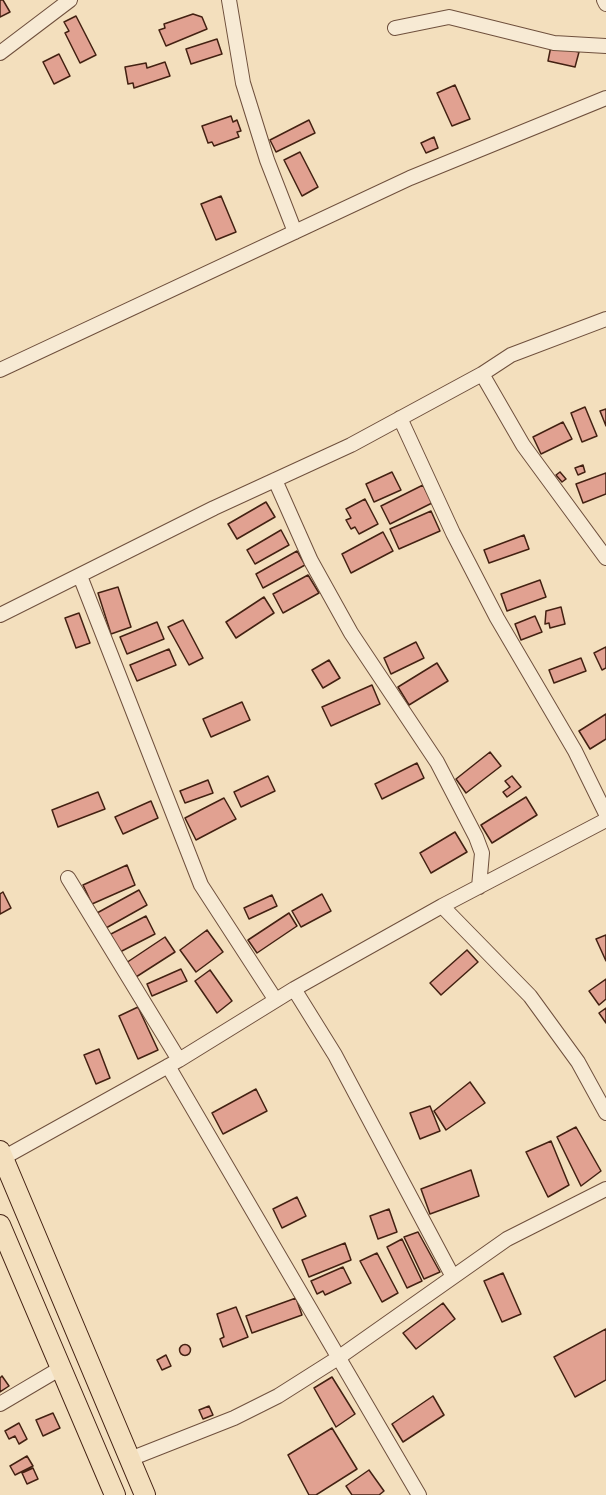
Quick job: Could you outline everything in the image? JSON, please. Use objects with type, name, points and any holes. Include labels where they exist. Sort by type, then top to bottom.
[{"type":"highway","points":[[2,1155],[145,1495]]},
{"type":"highway","points":[[0,1225],[115,1495]]},
{"type":"street","points":[[0,53],[70,0]]},
{"type":"street","points":[[229,0],[243,83],[267,160],[295,231]]},
{"type":"street","points":[[395,28],[449,17],[554,43],[606,46]]},
{"type":"street","points":[[0,370],[410,178],[606,98]]},
{"type":"street","points":[[0,615],[274,480],[351,445],[511,356],[606,319]]},
{"type":"street","points":[[482,374],[523,445],[606,558]]},
{"type":"street","points":[[400,418],[486,596],[575,751],[606,814]]},
{"type":"street","points":[[274,480],[311,561],[351,633],[437,762],[476,837],[482,853],[479,886]]},
{"type":"street","points":[[80,576],[201,885],[275,999]]},
{"type":"street","points":[[2,1155],[173,1063],[275,999],[442,906],[606,820]]},
{"type":"street","points":[[68,878],[338,1358],[419,1495]]},
{"type":"street","points":[[442,906],[530,996],[578,1062],[606,1113]]},
{"type":"street","points":[[294,989],[335,1055],[453,1277]]},
{"type":"street","points":[[130,1459],[234,1418],[278,1396],[338,1358],[507,1239],[606,1190]]},
{"type":"street","points":[[0,1404],[61,1368]]},
{"type":"building","points":[[0,0],[3,0],[10,12],[0,17]]},
{"type":"building","points":[[193,14],[202,17],[207,29],[166,46],[159,30],[165,28],[164,24]]},
{"type":"building","points":[[76,16],[96,55],[80,63],[65,33],[69,31],[64,22]]},
{"type":"building","points":[[217,39],[222,54],[191,64],[186,49]]},
{"type":"building","points":[[551,46],[579,52],[575,67],[548,61]]},
{"type":"building","points":[[59,54],[70,76],[54,84],[43,62]]},
{"type":"building","points":[[165,62],[170,76],[134,88],[133,83],[128,84],[125,67],[146,63],[147,68]]},
{"type":"building","points":[[455,85],[470,119],[452,126],[437,93]]},
{"type":"building","points":[[231,116],[233,122],[237,120],[241,131],[237,132],[239,137],[214,146],[212,142],[208,143],[202,126]]},
{"type":"building","points":[[309,120],[315,133],[276,152],[270,140]]},
{"type":"building","points":[[434,137],[438,148],[426,153],[421,143]]},
{"type":"building","points":[[300,152],[318,187],[302,196],[284,160]]},
{"type":"building","points":[[221,196],[236,232],[216,240],[201,204]]},
{"type":"building","points":[[585,407],[597,436],[582,442],[571,413]]},
{"type":"building","points":[[606,409],[606,426],[600,411]]},
{"type":"building","points":[[563,422],[572,439],[541,454],[533,437]]},
{"type":"building","points":[[583,465],[585,472],[578,475],[575,468]]},
{"type":"building","points":[[392,472],[401,490],[374,502],[366,484]]},
{"type":"building","points":[[560,472],[566,479],[562,482],[556,475]]},
{"type":"building","points":[[606,473],[606,494],[583,503],[576,484]]},
{"type":"building","points":[[423,485],[432,503],[390,524],[381,506]]},
{"type":"building","points":[[365,499],[378,524],[359,534],[355,527],[351,529],[346,520],[351,518],[346,509]]},
{"type":"building","points":[[266,502],[275,517],[237,539],[228,524]]},
{"type":"building","points":[[431,511],[440,531],[399,549],[390,529]]},
{"type":"building","points":[[281,530],[289,545],[255,564],[247,550]]},
{"type":"building","points":[[383,532],[393,551],[351,573],[342,554]]},
{"type":"building","points":[[524,535],[529,549],[489,563],[484,550]]},
{"type":"building","points":[[297,551],[305,565],[263,588],[256,574]]},
{"type":"building","points":[[308,575],[319,593],[283,613],[273,594]]},
{"type":"building","points":[[540,580],[546,597],[507,611],[501,594]]},
{"type":"building","points":[[118,587],[131,627],[111,634],[98,593]]},
{"type":"building","points":[[264,597],[274,613],[236,638],[226,622]]},
{"type":"building","points":[[561,607],[565,624],[550,628],[549,623],[545,624],[546,611]]},
{"type":"building","points":[[79,613],[90,643],[76,648],[65,618]]},
{"type":"building","points":[[535,616],[542,632],[521,640],[515,624]]},
{"type":"building","points":[[183,620],[203,658],[189,665],[168,627]]},
{"type":"building","points":[[157,622],[164,639],[127,654],[120,637]]},
{"type":"building","points":[[416,642],[424,658],[391,674],[384,658]]},
{"type":"building","points":[[606,647],[606,668],[602,670],[594,653]]},
{"type":"building","points":[[169,649],[176,665],[137,681],[130,665]]},
{"type":"building","points":[[581,658],[586,671],[554,683],[549,670]]},
{"type":"building","points":[[329,660],[340,678],[323,688],[312,670]]},
{"type":"building","points":[[437,663],[448,681],[409,705],[398,687]]},
{"type":"building","points":[[372,685],[380,704],[331,726],[322,707]]},
{"type":"building","points":[[242,702],[250,720],[211,737],[203,719]]},
{"type":"building","points":[[606,714],[606,739],[590,749],[579,731]]},
{"type":"building","points":[[490,752],[501,766],[466,793],[456,779]]},
{"type":"building","points":[[417,763],[424,778],[382,799],[375,784]]},
{"type":"building","points":[[268,776],[275,791],[241,807],[234,792]]},
{"type":"building","points":[[512,776],[521,787],[507,797],[503,792],[510,787],[505,781]]},
{"type":"building","points":[[208,780],[213,793],[185,803],[180,791]]},
{"type":"building","points":[[98,792],[105,809],[58,827],[52,810]]},
{"type":"building","points":[[526,797],[537,815],[492,843],[481,825]]},
{"type":"building","points":[[224,798],[236,819],[196,840],[185,818]]},
{"type":"building","points":[[151,801],[158,818],[123,834],[115,817]]},
{"type":"building","points":[[455,832],[467,852],[431,873],[420,853]]},
{"type":"building","points":[[127,865],[135,885],[92,904],[83,885]]},
{"type":"building","points":[[139,890],[147,905],[106,928],[97,913]]},
{"type":"building","points":[[3,892],[11,908],[0,914],[0,894]]},
{"type":"building","points":[[322,894],[331,911],[301,927],[292,911]]},
{"type":"building","points":[[272,895],[277,906],[249,919],[244,908]]},
{"type":"building","points":[[289,913],[297,926],[257,953],[248,940]]},
{"type":"building","points":[[146,916],[155,934],[118,953],[109,935]]},
{"type":"building","points":[[207,930],[223,952],[196,972],[180,950]]},
{"type":"building","points":[[606,935],[606,961],[596,939]]},
{"type":"building","points":[[165,937],[175,952],[136,977],[126,963]]},
{"type":"building","points":[[467,950],[478,962],[441,995],[430,983]]},
{"type":"building","points":[[181,969],[187,981],[152,996],[147,984]]},
{"type":"building","points":[[210,970],[232,1001],[217,1013],[195,981]]},
{"type":"building","points":[[606,979],[606,999],[599,1005],[589,991]]},
{"type":"building","points":[[138,1007],[158,1050],[138,1059],[119,1016]]},
{"type":"building","points":[[606,1008],[606,1023],[599,1013]]},
{"type":"building","points":[[99,1049],[110,1078],[96,1084],[84,1055]]},
{"type":"building","points":[[470,1082],[485,1103],[446,1130],[434,1111]]},
{"type":"building","points":[[256,1089],[267,1111],[223,1134],[212,1113]]},
{"type":"building","points":[[430,1106],[440,1131],[420,1139],[410,1113]]},
{"type":"building","points":[[576,1127],[601,1171],[581,1186],[557,1137]]},
{"type":"building","points":[[551,1141],[569,1185],[548,1197],[526,1152]]},
{"type":"building","points":[[471,1170],[479,1196],[430,1214],[421,1189]]},
{"type":"building","points":[[297,1197],[306,1216],[282,1228],[273,1209]]},
{"type":"building","points":[[389,1209],[397,1232],[378,1239],[370,1216]]},
{"type":"building","points":[[418,1232],[440,1272],[424,1279],[404,1237]]},
{"type":"building","points":[[402,1239],[422,1281],[407,1288],[387,1247]]},
{"type":"building","points":[[345,1243],[351,1260],[309,1277],[302,1260]]},
{"type":"building","points":[[377,1253],[398,1293],[382,1302],[360,1261]]},
{"type":"building","points":[[343,1267],[351,1283],[325,1295],[323,1291],[317,1294],[311,1281]]},
{"type":"building","points":[[503,1273],[521,1314],[502,1322],[484,1281]]},
{"type":"building","points":[[296,1298],[302,1315],[252,1333],[246,1316]]},
{"type":"building","points":[[443,1303],[455,1319],[416,1349],[403,1333]]},
{"type":"building","points":[[236,1307],[248,1337],[223,1347],[220,1339],[224,1337],[217,1314]]},
{"type":"building","points":[[606,1329],[606,1380],[575,1397],[554,1357]]},
{"type":"building","points":[[185,1344],[191,1350],[185,1356],[179,1350]]},
{"type":"building","points":[[166,1355],[171,1366],[162,1370],[157,1360]]},
{"type":"building","points":[[2,1376],[9,1386],[0,1392],[0,1378]]},
{"type":"building","points":[[332,1377],[355,1414],[336,1427],[314,1388]]},
{"type":"building","points":[[433,1396],[444,1415],[403,1442],[392,1424]]},
{"type":"building","points":[[209,1406],[213,1415],[203,1419],[199,1410]]},
{"type":"building","points":[[53,1413],[60,1428],[43,1436],[36,1420]]},
{"type":"building","points":[[19,1423],[27,1439],[19,1444],[15,1436],[9,1439],[5,1431]]},
{"type":"building","points":[[332,1428],[357,1469],[316,1495],[309,1495],[288,1455]]},
{"type":"building","points":[[27,1456],[33,1466],[15,1475],[10,1466]]},
{"type":"building","points":[[33,1468],[38,1479],[27,1484],[22,1473]]},
{"type":"building","points":[[369,1470],[384,1491],[379,1495],[352,1495],[346,1486]]}]
